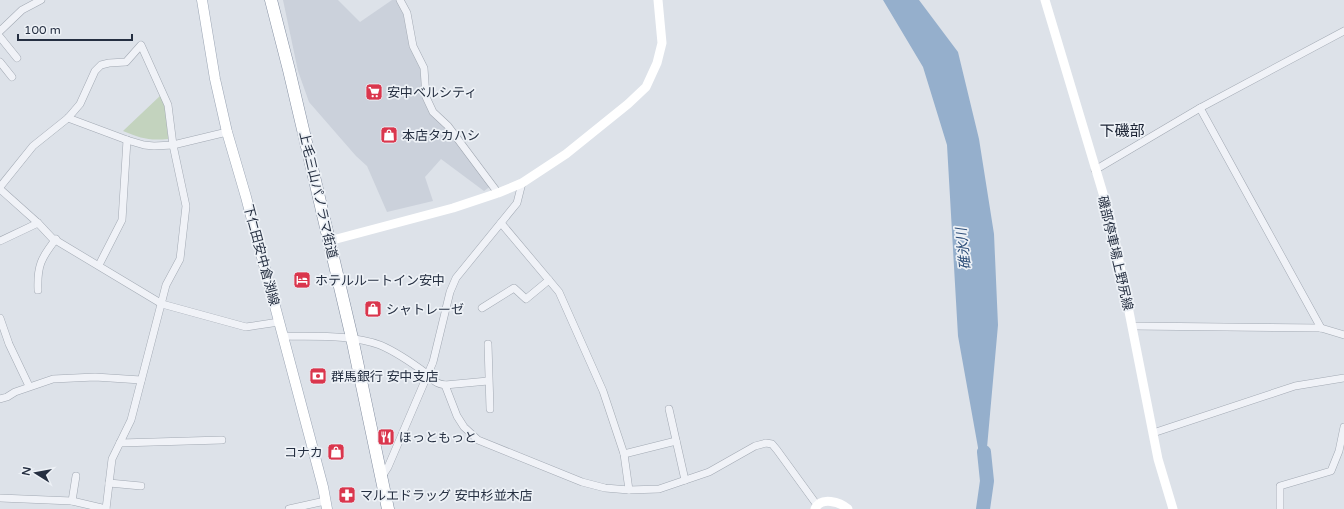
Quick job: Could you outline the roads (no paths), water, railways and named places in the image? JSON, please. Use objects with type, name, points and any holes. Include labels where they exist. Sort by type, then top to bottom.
[{"type":"highway","name":"上毛三山パノラマ街道","points":[[271,0],[291,78],[352,338],[388,509]]},
{"type":"main road","name":"下仁田安中倉渕線","points":[[202,0],[215,79],[227,132],[246,196],[326,505]]},
{"type":"main road","points":[[329,241],[453,208],[498,193],[522,183],[566,154],[628,104],[646,87],[657,63],[662,43],[658,0]]},
{"type":"main road","name":"磯部停車場上野尻線","points":[[1045,0],[1111,220],[1153,433],[1164,483],[1173,509]]},
{"type":"main road","points":[[816,507],[824,502],[831,501],[838,502],[848,509]]},
{"type":"street","points":[[0,31],[22,10],[41,0]]},
{"type":"street","points":[[400,0],[407,13],[413,46],[424,68],[426,97],[433,112],[448,126],[498,193]]},
{"type":"street","points":[[1095,170],[1200,108],[1344,31]]},
{"type":"street","points":[[0,37],[16,58]]},
{"type":"street","points":[[0,498],[72,501],[106,509],[112,459],[132,420],[141,380],[162,304],[166,285],[180,259],[186,206],[173,144],[168,105],[142,45],[126,62],[101,65],[95,71],[80,104],[68,118],[33,146],[0,188],[56,239],[162,304],[246,327],[279,322]]},
{"type":"street","points":[[0,62],[12,77]]},
{"type":"street","points":[[1200,108],[1321,328]]},
{"type":"street","points":[[68,118],[127,140],[149,146],[173,144],[227,132]]},
{"type":"street","points":[[99,265],[122,220],[127,140]]},
{"type":"street","points":[[381,478],[388,467],[433,362],[450,292],[456,278],[517,203],[522,183]]},
{"type":"street","points":[[0,241],[38,223]]},
{"type":"street","points":[[501,223],[559,292],[603,391],[624,454],[629,490]]},
{"type":"street","points":[[38,290],[38,277],[42,256],[56,239]]},
{"type":"street","points":[[482,308],[514,288],[526,299],[549,280]]},
{"type":"street","points":[[0,318],[9,344],[29,386]]},
{"type":"street","points":[[1132,326],[1321,328],[1344,335]]},
{"type":"street","points":[[283,336],[352,338],[381,345],[428,375],[436,383],[445,385],[488,381]]},
{"type":"street","points":[[488,344],[490,409]]},
{"type":"street","points":[[0,400],[29,386],[53,379],[95,377],[141,380]]},
{"type":"street","points":[[1153,433],[1295,386],[1344,378]]},
{"type":"street","points":[[445,385],[457,416],[464,427],[478,440],[582,482],[604,488],[629,490],[658,489],[709,472],[755,446],[766,443],[772,444],[816,507]]},
{"type":"street","points":[[669,409],[685,480]]},
{"type":"street","points":[[1280,509],[1280,486],[1331,472],[1339,451],[1344,427]]},
{"type":"street","points":[[120,443],[222,440]]},
{"type":"street","points":[[624,454],[676,441]]},
{"type":"street","points":[[72,501],[76,476]]},
{"type":"street","points":[[109,483],[141,486]]},
{"type":"street","points":[[289,509],[326,505]]},
{"type":"water","points":[[883,0],[919,0],[958,52],[979,139],[994,234],[998,325],[984,481],[958,336],[947,145],[923,67]]},
{"type":"waterway","name":"碓氷川","points":[[983,509],[987,481],[984,452]]},
{"type":"place","name":"安中ベルシティ","points":[[374,92]]},
{"type":"place","name":"本店タカハシ","points":[[389,135]]},
{"type":"place","name":"ホテルルートイン安中","points":[[302,280]]},
{"type":"place","name":"シャトレーゼ","points":[[373,309]]},
{"type":"place","name":"群馬銀行 安中支店","points":[[318,376]]},
{"type":"place","name":"ほっともっと","points":[[386,437]]},
{"type":"place","name":"コナカ","points":[[336,452]]},
{"type":"place","name":"マルエドラッグ 安中杉並木店","points":[[347,495]]},
{"type":"district","name":"下磯部","points":[[1122,131]]}]
